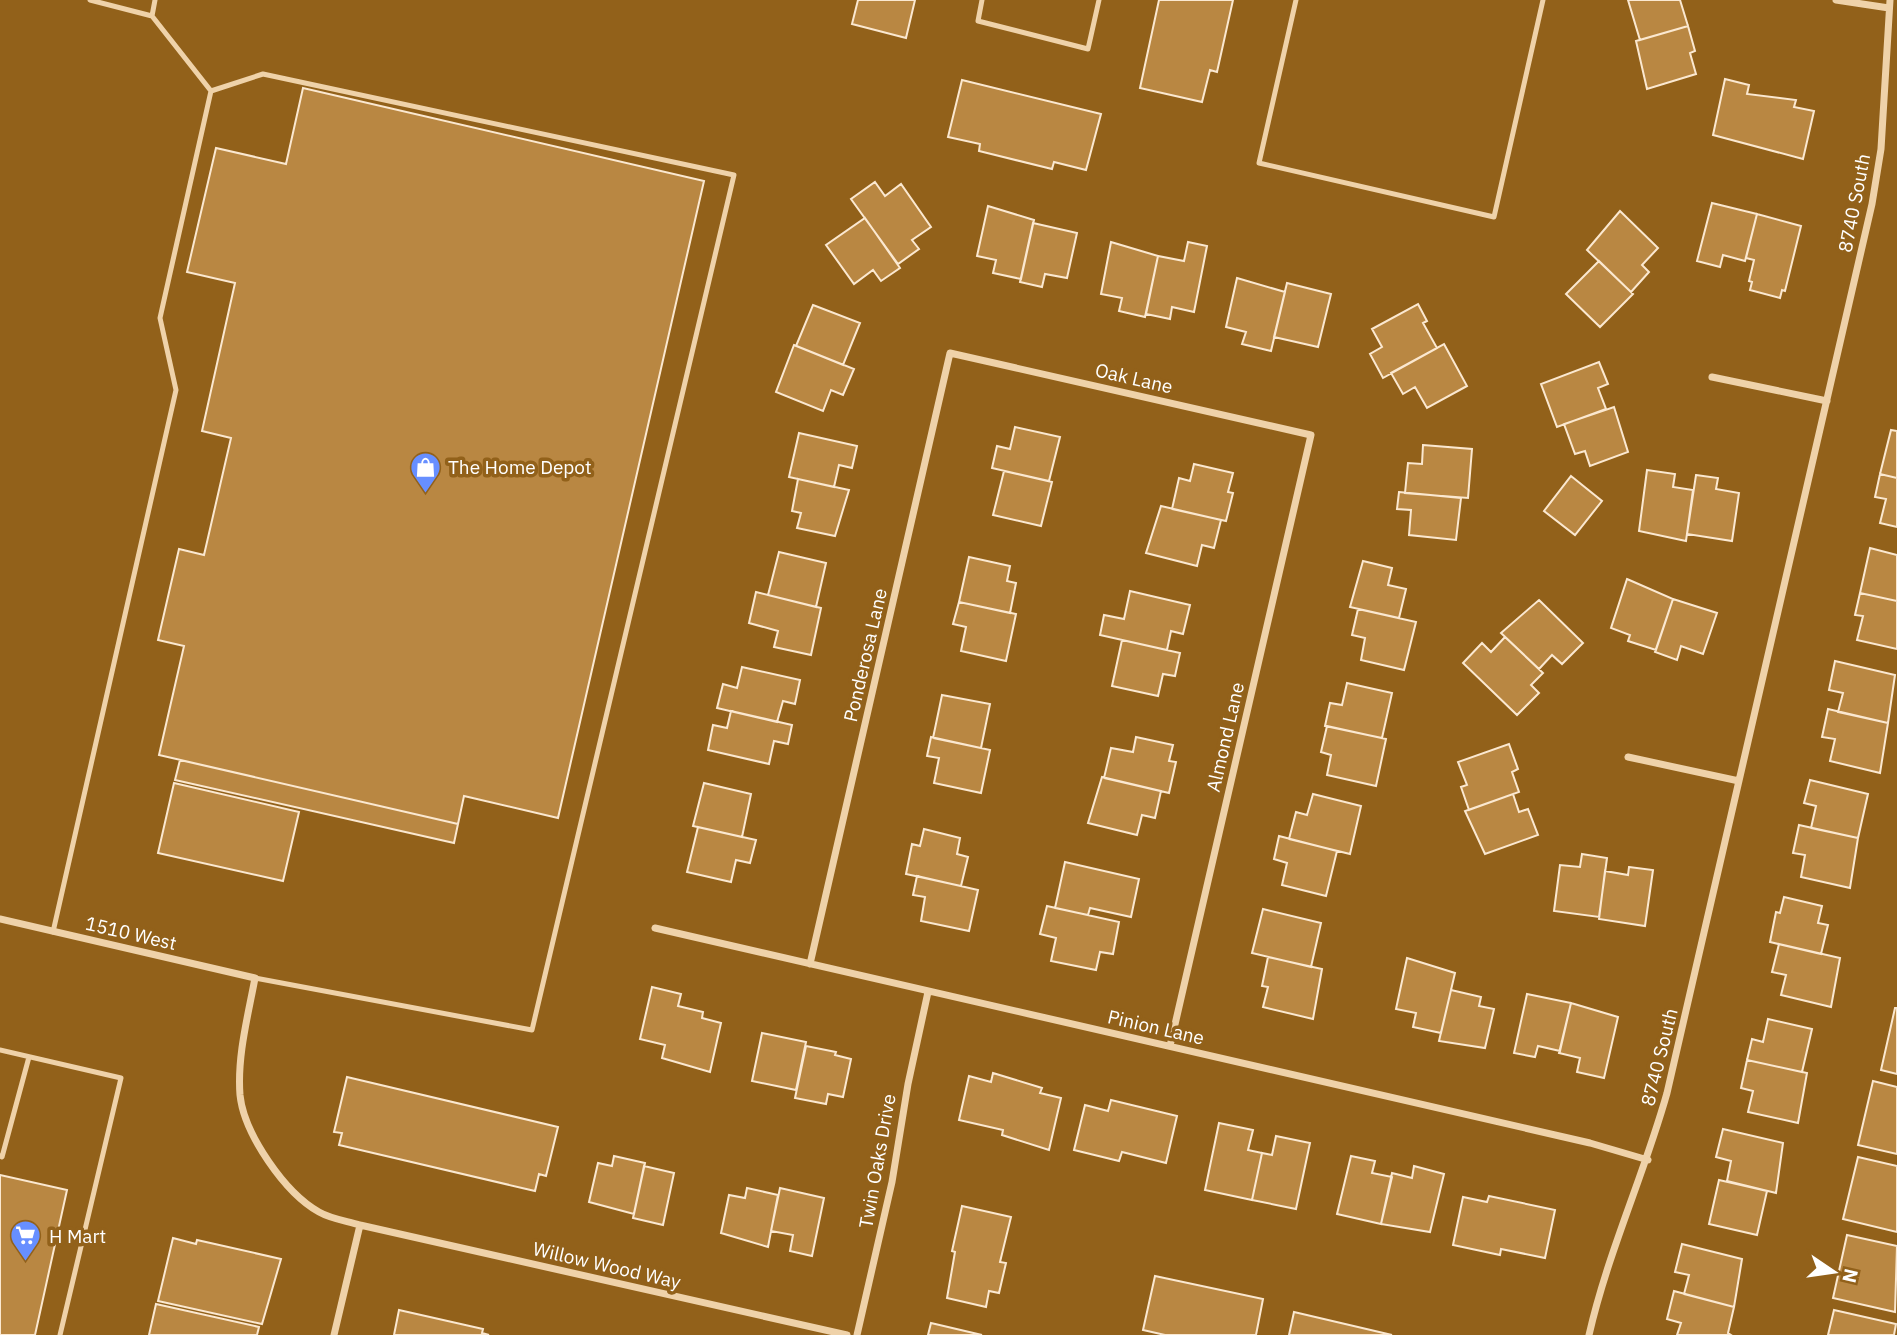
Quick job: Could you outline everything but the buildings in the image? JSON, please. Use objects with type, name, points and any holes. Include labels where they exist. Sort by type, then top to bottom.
[{"type":"street","name":"8740 South","points":[[1589,1335],[1599,1289],[1648,1160],[1667,1093],[1872,204],[1879,160],[1889,4],[1836,0]]},
{"type":"street","name":"Oak Lane","points":[[950,353],[1311,435]]},
{"type":"street","name":"Ponderosa Lane","points":[[810,964],[950,353]]},
{"type":"street","points":[[1712,377],[1827,401]]},
{"type":"street","name":"Almond Lane","points":[[1170,1046],[1311,435]]},
{"type":"street","points":[[1628,757],[1739,781]]},
{"type":"street","name":"1510 West","points":[[0,919],[255,978]]},
{"type":"street","name":"Pinion Lane","points":[[655,928],[1590,1143],[1648,1160]]},
{"type":"street","name":"Willow Wood Way","points":[[255,978],[242,1047],[240,1097],[260,1148],[285,1185],[319,1213],[360,1225],[847,1335]]},
{"type":"street","name":"Twin Oaks Drive","points":[[857,1335],[892,1182],[908,1084],[928,992]]},
{"type":"street","points":[[334,1335],[360,1225]]},
{"type":"lane","points":[[90,0],[152,16],[211,91]]},
{"type":"lane","points":[[152,16],[155,0]]},
{"type":"lane","points":[[982,0],[978,21],[1088,50],[1099,0]]},
{"type":"lane","points":[[1296,0],[1259,163],[1494,217],[1543,0]]},
{"type":"lane","points":[[211,91],[263,75],[734,176],[531,1030],[255,978]]},
{"type":"lane","points":[[53,932],[176,390],[160,318],[211,91]]},
{"type":"lane","points":[[0,1050],[121,1078],[60,1335]]},
{"type":"lane","points":[[0,1156],[2,1157],[29,1057]]},
{"type":"place","name":"The Home Depot","points":[[425,494]]},
{"type":"place","name":"H Mart","points":[[26,1263]]}]
